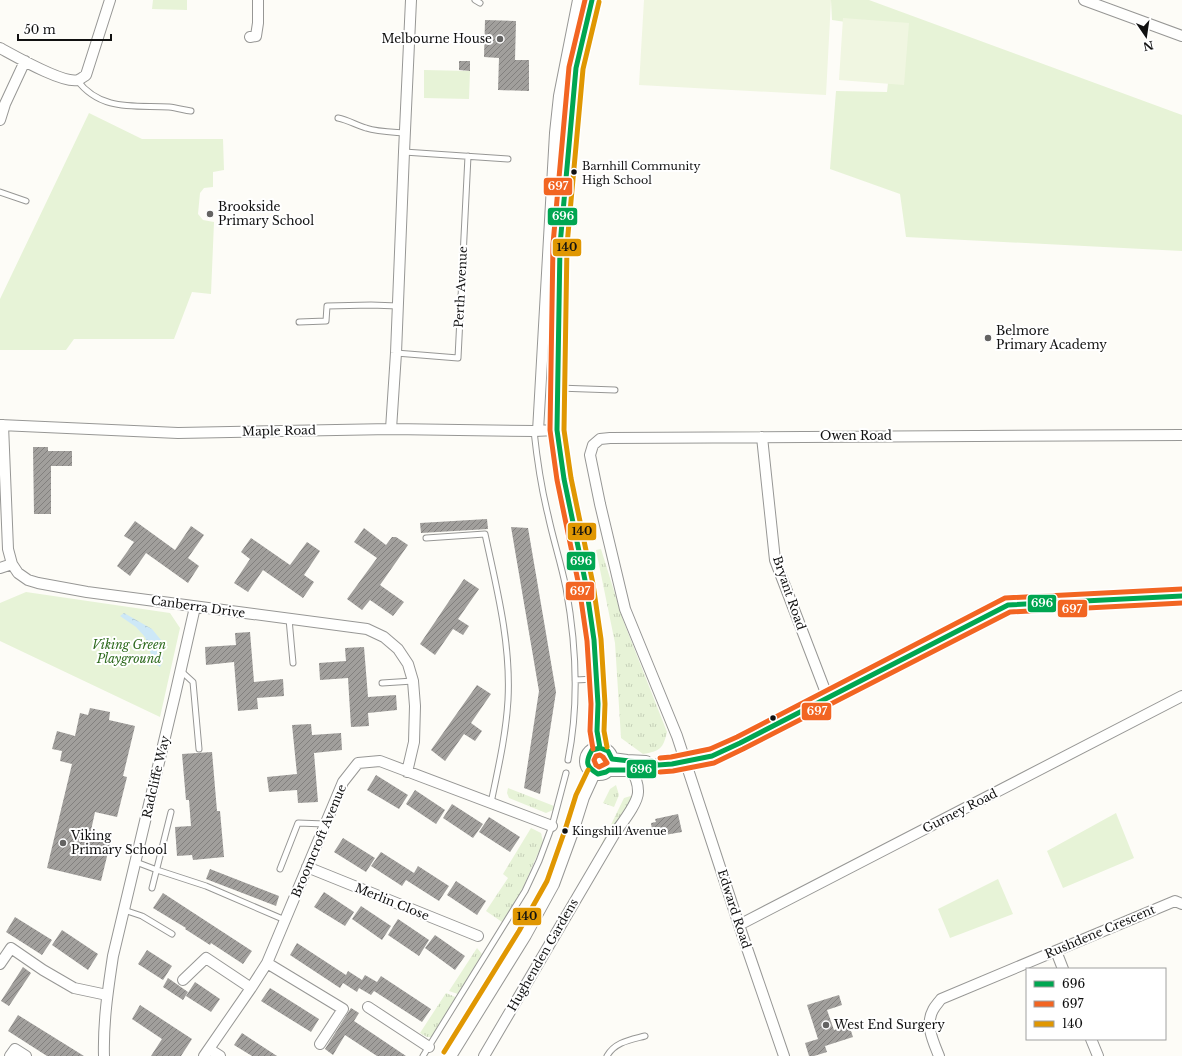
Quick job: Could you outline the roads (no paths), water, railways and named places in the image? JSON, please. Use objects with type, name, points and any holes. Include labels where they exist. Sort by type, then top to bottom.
[{"type":"street","points":[[0,48],[58,76],[72,80],[83,78],[86,75],[110,0]]},
{"type":"street","points":[[250,37],[256,36],[258,23],[258,0]]},
{"type":"street","points":[[390,429],[396,353],[411,0]]},
{"type":"street","points":[[536,431],[555,133],[559,96],[578,0]]},
{"type":"street","points":[[592,0],[576,68],[560,245],[557,430],[564,479],[586,585],[594,640],[597,679],[597,731],[600,748]]},
{"type":"street","points":[[1084,0],[1182,36]]},
{"type":"street","points":[[0,120],[5,104],[25,61]]},
{"type":"street","points":[[0,568],[12,564],[8,550],[1,425]]},
{"type":"street","name":"Maple Road","points":[[1,425],[178,433],[390,429],[557,430]]},
{"type":"street","name":"Owen Road","points":[[686,762],[677,736],[625,609],[590,455],[593,445],[600,439],[1182,435]]},
{"type":"street","name":"Bryant Road","points":[[762,437],[775,560],[828,698]]},
{"type":"street","name":"Canberra Drive","points":[[12,564],[18,572],[28,580],[87,592],[367,629],[384,638],[398,649],[408,664],[413,681],[415,706],[414,742],[407,772]]},
{"type":"street","points":[[610,764],[608,751],[600,748],[592,750],[587,758],[588,767],[594,772],[602,773],[610,764],[652,761],[658,764],[672,764],[712,756],[1008,605],[1182,596]]},
{"type":"street","name":"Radcliffe Way","points":[[104,1056],[103,1043],[107,995],[113,956],[195,607]]},
{"type":"street","name":"Gurney Road","points":[[739,925],[1182,696]]},
{"type":"street","name":"Broomcroft Avenue","points":[[207,1053],[267,963],[343,782],[358,763],[380,761],[552,826]]},
{"type":"street","name":"Edward Road","points":[[686,762],[739,925],[784,1056]]},
{"type":"street","points":[[610,764],[631,770],[651,768],[658,764]]},
{"type":"street","name":"Hughenden Gardens","points":[[484,1056],[615,832],[637,800],[639,792],[631,770]]},
{"type":"street","points":[[450,1056],[525,935],[553,884],[583,797],[594,772]]},
{"type":"street","name":"Merlin Close","points":[[307,867],[478,936]]},
{"type":"street","name":"Rushdene Crescent","points":[[939,1056],[930,1032],[930,1020],[933,1010],[941,999],[1175,901],[1182,904]]},
{"type":"street","points":[[0,964],[11,948],[43,970],[74,988],[107,995]]},
{"type":"street","points":[[1056,950],[1063,968]]},
{"type":"street","points":[[183,980],[206,958],[251,988]]},
{"type":"street","points":[[267,963],[343,1009],[320,1044]]},
{"type":"street","points":[[368,1007],[429,1047]]},
{"type":"street","points":[[1091,1040],[1098,1056]]},
{"type":"street","points":[[10,1056],[15,1049],[26,1056]]},
{"type":"street","points":[[207,1053],[220,1056]]},
{"type":"lane","points":[[77,80],[83,88],[93,96],[112,104],[128,107],[168,107],[191,111]]},
{"type":"lane","points":[[338,118],[371,129],[405,133]]},
{"type":"lane","points":[[404,152],[508,158]]},
{"type":"lane","name":"Perth Avenue","points":[[396,353],[458,358],[468,156]]},
{"type":"lane","points":[[0,192],[26,201]]},
{"type":"lane","points":[[299,322],[326,321],[327,306],[398,306]]},
{"type":"lane","points":[[558,388],[615,390]]},
{"type":"lane","points":[[536,431],[539,476],[566,588],[572,635],[575,680],[573,725],[568,760]]},
{"type":"lane","points":[[426,538],[485,534],[499,598],[508,661],[508,699],[505,731],[491,803]]},
{"type":"lane","points":[[289,619],[293,663]]},
{"type":"lane","points":[[181,671],[193,682],[199,749]]},
{"type":"lane","points":[[575,680],[597,679]]},
{"type":"lane","points":[[382,683],[413,681]]},
{"type":"lane","points":[[423,1056],[525,891],[539,862],[552,826],[566,773]]},
{"type":"lane","points":[[152,888],[171,812]]},
{"type":"lane","points":[[280,869],[298,823],[325,824]]},
{"type":"lane","points":[[136,862],[206,886],[286,920]]},
{"type":"lane","points":[[124,910],[142,916],[172,934]]},
{"type":"lane","points":[[607,1056],[621,1043],[644,1036]]},
{"type":"water","points":[[124,613],[152,629],[161,640],[163,661],[160,667],[154,663],[145,637],[136,627],[120,616]]},
{"type":"place","name":"Melbourne House","points":[[500,39]]},
{"type":"place","name":"Barnhill Community High School","points":[[574,172]]},
{"type":"place","name":"Brookside Primary School","points":[[210,214]]},
{"type":"place","name":"Belmore Primary Academy","points":[[988,338]]},
{"type":"place","name":"Kingshill Avenue","points":[[565,831]]},
{"type":"place","name":"Viking Primary School","points":[[63,843]]},
{"type":"place","name":"West End Surgery","points":[[826,1025]]},
{"type":"park label","name":"Viking Green Playground","points":[[129,652]]}]
